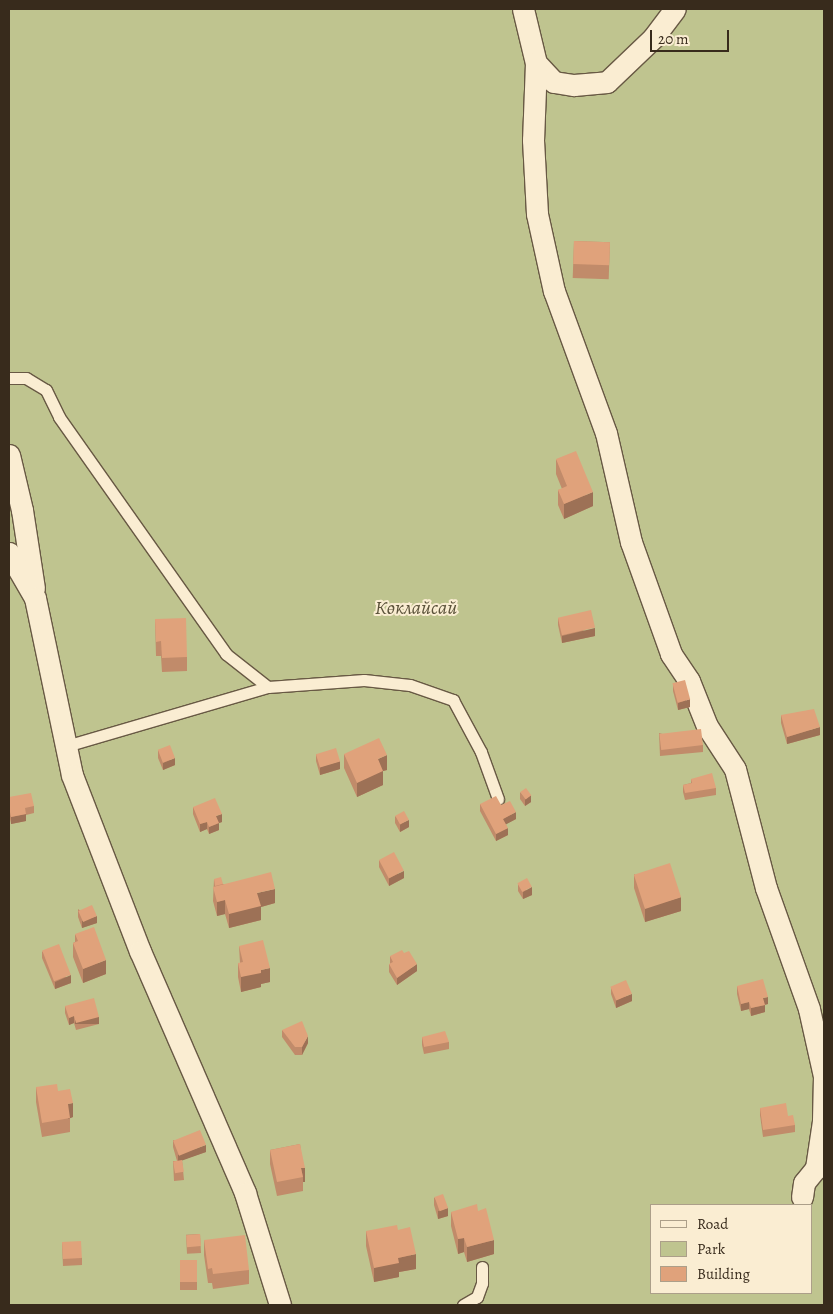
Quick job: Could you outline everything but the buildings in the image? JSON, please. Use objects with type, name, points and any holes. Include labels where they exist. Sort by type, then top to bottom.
[{"type":"street","points":[[523,9],[536,63],[534,140],[537,214],[554,292],[606,433],[631,542],[671,654],[689,681],[707,726],[735,769],[766,888],[808,1009],[824,1076],[824,1121],[816,1168],[804,1183],[802,1197]]},
{"type":"street","points":[[653,38],[654,9]]},
{"type":"street","points":[[536,63],[554,82],[574,85],[607,82],[653,38],[675,9]]},
{"type":"street","points":[[9,456],[22,510],[36,598],[72,775],[140,951],[245,1193],[280,1305]]},
{"type":"street","points":[[9,553],[36,598]]},
{"type":"lane","points":[[9,378],[26,378],[46,390],[59,417],[220,647],[268,687]]},
{"type":"lane","points":[[66,746],[268,687],[364,680],[410,685],[453,700],[481,752],[498,799]]},
{"type":"lane","points":[[464,1305],[477,1297],[482,1283],[482,1267]]},
{"type":"green space","name":"Көклайсай","points":[[9,9],[824,9],[824,1305],[9,1305]]}]
